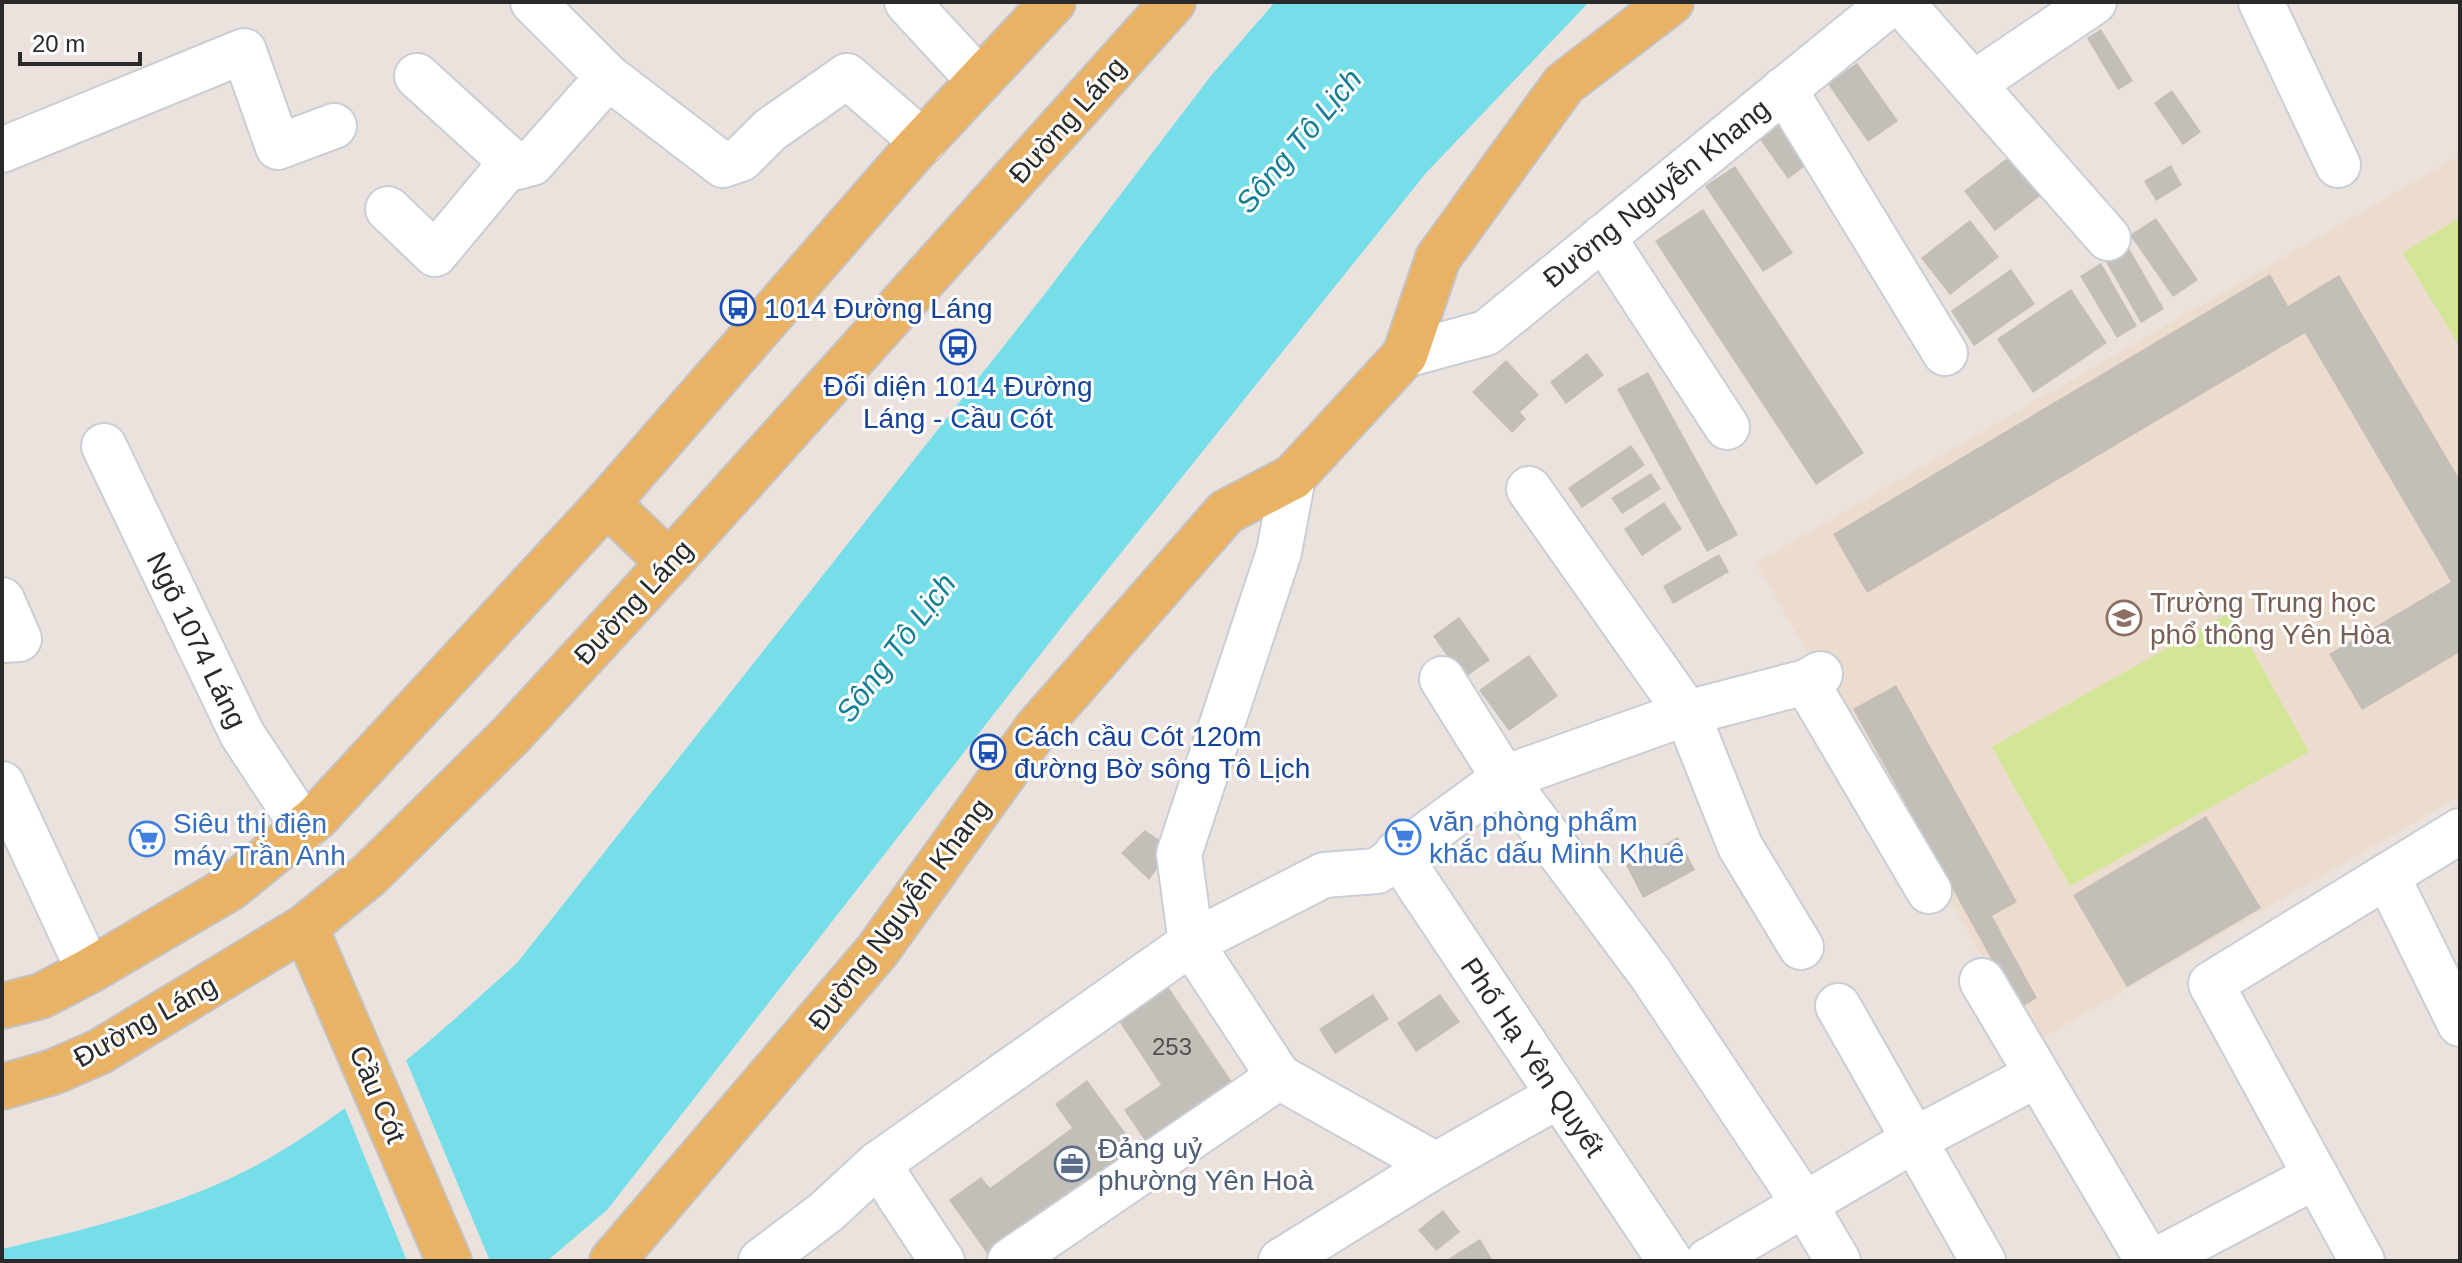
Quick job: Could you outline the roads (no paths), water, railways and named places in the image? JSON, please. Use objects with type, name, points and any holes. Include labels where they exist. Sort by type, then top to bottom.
[{"type":"main road","points":[[2,1006],[41,996],[230,888],[304,828],[457,668],[607,503],[923,142],[1053,2]]},
{"type":"main road","name":"Đường Láng","points":[[2,1087],[53,1072],[99,1052],[305,927],[369,875],[510,736],[1173,2]]},
{"type":"main road","name":"Đường Nguyễn Khang","points":[[612,1261],[877,951],[1037,728],[1226,512],[1293,477],[1405,355],[1438,258],[1564,84],[1671,2]]},
{"type":"main road","points":[[607,503],[669,563]]},
{"type":"main road","name":"Cầu Cót","points":[[305,927],[375,1083],[449,1261]]},
{"type":"street","points":[[533,2],[608,77],[723,165],[741,159],[770,130],[847,76],[923,142]]},
{"type":"street","points":[[907,2],[979,80]]},
{"type":"street","name":"Đường Nguyễn Khang","points":[[1405,355],[1486,333],[1892,2]]},
{"type":"street","points":[[1901,2],[2108,238]]},
{"type":"street","points":[[1973,84],[2094,2]]},
{"type":"street","points":[[2261,2],[2338,165]]},
{"type":"street","points":[[2,150],[244,51],[278,147],[334,126]]},
{"type":"street","points":[[417,76],[510,164],[517,167],[532,163],[608,77]]},
{"type":"street","points":[[1784,89],[1945,353]]},
{"type":"street","points":[[388,209],[435,254],[510,164]]},
{"type":"street","points":[[1603,237],[1727,427]]},
{"type":"street","name":"Ngõ 1074 Láng","points":[[104,446],[242,734],[304,828]]},
{"type":"street","points":[[1293,477],[1279,552],[1179,854],[1191,943],[1279,1077],[1436,1165]]},
{"type":"street","points":[[1529,489],[1687,713],[1740,846],[1801,947]]},
{"type":"street","points":[[2,600],[19,639],[2,640]]},
{"type":"street","points":[[761,1261],[826,1212],[878,1164],[1191,943],[1324,875],[1377,871],[1397,853],[1504,778],[1687,713],[1813,678],[1929,891]]},
{"type":"street","points":[[1442,679],[1504,778],[1650,973],[1805,1205],[1838,1261]]},
{"type":"street","points":[[2,784],[89,971]]},
{"type":"street","points":[[2362,1261],[2211,984],[2460,831]]},
{"type":"street","name":"Phố Hạ Yên Quyết","points":[[1397,853],[1670,1261]]},
{"type":"street","points":[[2387,876],[2460,1024]]},
{"type":"street","points":[[1982,981],[2035,1076],[2148,1261]]},
{"type":"street","points":[[1838,1006],[1912,1141],[1983,1261]]},
{"type":"street","points":[[1708,1261],[1912,1141],[2035,1076]]},
{"type":"street","points":[[1010,1261],[1279,1077]]},
{"type":"street","points":[[1281,1261],[1436,1165],[1558,1096]]},
{"type":"street","points":[[878,1164],[942,1261]]},
{"type":"street","points":[[2155,1261],[2316,1176]]},
{"type":"water","name":"Sông Tô Lịch","points":[[1275,2],[1589,2],[1426,173],[1068,619],[607,1210],[547,1261],[2,1261],[2,1249],[165,1205],[257,1165],[359,1098],[517,963],[1044,295],[1210,77]]},
{"type":"place","name":"1014 Đường Láng","points":[[738,308]]},
{"type":"place","name":"Đối diện 1014 Đường Láng - Cầu Cót","points":[[958,347]]},
{"type":"place","name":"Trường Trung học phổ thông Yên Hòa","points":[[2124,618]]},
{"type":"place","name":"Cách cầu Cót 120m đường Bờ sông Tô Lịch","points":[[988,752]]},
{"type":"place","name":"văn phòng phẩm khắc dấu Minh Khuê","points":[[1403,837]]},
{"type":"place","name":"Siêu thị điện máy Trần Anh","points":[[147,839]]},
{"type":"place","name":"Đảng uỷ phường Yên Hoà","points":[[1072,1164]]}]
